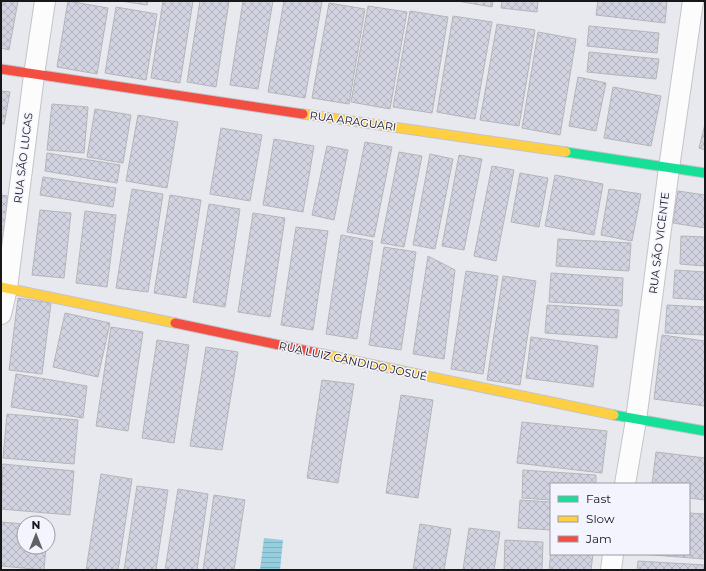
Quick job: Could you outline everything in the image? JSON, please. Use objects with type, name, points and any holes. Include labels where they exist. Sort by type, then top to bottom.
[{"type":"street","name":"RUA SÃO LUCAS","points":[[1,314],[45,1]]},
{"type":"street","name":"RUA SÃO VICENTE","points":[[625,483],[636,420],[692,1]]},
{"type":"street","name":"RUA ARAGUARI","points":[[1,69],[705,173]]},
{"type":"street","name":"RUA LUIZ CÂNDIDO JOSUÉ","points":[[4,288],[636,420],[705,431]]},
{"type":"street","points":[[611,570],[613,555]]},
{"type":"water","points":[[264,538],[283,540],[280,570],[260,570]]},
{"type":"building","points":[[1,1],[18,1],[9,50],[1,48]]},
{"type":"building","points":[[68,1],[108,8],[97,74],[57,67]]},
{"type":"building","points":[[120,1],[148,1],[147,5]]},
{"type":"building","points":[[163,1],[193,1],[180,83],[151,78]]},
{"type":"building","points":[[200,1],[229,1],[216,87],[187,82]]},
{"type":"building","points":[[243,1],[273,1],[258,89],[230,85]]},
{"type":"building","points":[[284,1],[322,2],[305,98],[268,92]]},
{"type":"building","points":[[457,1],[493,1],[492,7]]},
{"type":"building","points":[[502,1],[538,1],[537,12],[501,8]]},
{"type":"building","points":[[598,1],[667,1],[665,23],[596,15]]},
{"type":"building","points":[[329,3],[365,9],[349,104],[312,98]]},
{"type":"building","points":[[368,6],[407,12],[390,109],[351,102]]},
{"type":"building","points":[[116,7],[157,14],[146,80],[105,73]]},
{"type":"building","points":[[410,11],[448,17],[432,113],[393,107]]},
{"type":"building","points":[[453,16],[492,22],[475,119],[437,112]]},
{"type":"building","points":[[497,24],[535,30],[519,126],[480,120]]},
{"type":"building","points":[[589,26],[659,33],[657,53],[587,46]]},
{"type":"building","points":[[538,32],[576,39],[560,135],[522,128]]},
{"type":"building","points":[[589,52],[659,59],[656,79],[587,72]]},
{"type":"building","points":[[578,77],[606,83],[596,131],[569,126]]},
{"type":"building","points":[[613,87],[661,96],[651,146],[604,138]]},
{"type":"building","points":[[1,91],[10,92],[4,124],[1,124]]},
{"type":"building","points":[[52,104],[88,107],[84,153],[47,150]]},
{"type":"building","points":[[95,109],[131,115],[123,163],[87,157]]},
{"type":"building","points":[[138,115],[178,122],[167,188],[126,181]]},
{"type":"building","points":[[705,124],[705,150],[699,148]]},
{"type":"building","points":[[221,128],[262,135],[250,201],[210,194]]},
{"type":"building","points":[[274,139],[314,146],[303,212],[263,205]]},
{"type":"building","points":[[365,142],[392,147],[374,237],[347,232]]},
{"type":"building","points":[[327,146],[348,150],[334,220],[312,215]]},
{"type":"building","points":[[399,152],[422,156],[404,247],[381,243]]},
{"type":"building","points":[[47,153],[120,165],[117,183],[45,171]]},
{"type":"building","points":[[430,154],[453,159],[435,249],[413,245]]},
{"type":"building","points":[[459,155],[482,159],[464,250],[442,246]]},
{"type":"building","points":[[492,166],[514,170],[496,261],[474,256]]},
{"type":"building","points":[[520,173],[548,178],[539,227],[511,222]]},
{"type":"building","points":[[555,175],[603,184],[594,235],[545,226]]},
{"type":"building","points":[[43,177],[116,188],[113,207],[40,195]]},
{"type":"building","points":[[132,189],[163,194],[148,292],[116,288]]},
{"type":"building","points":[[609,189],[641,194],[632,241],[601,235]]},
{"type":"building","points":[[678,191],[705,195],[705,228],[673,223]]},
{"type":"building","points":[[1,195],[8,196],[1,252]]},
{"type":"building","points":[[170,195],[201,200],[186,298],[154,293]]},
{"type":"building","points":[[209,204],[240,209],[225,307],[193,302]]},
{"type":"building","points":[[40,210],[71,213],[64,278],[32,275]]},
{"type":"building","points":[[85,211],[116,215],[107,287],[76,283]]},
{"type":"building","points":[[253,213],[285,218],[270,317],[238,312]]},
{"type":"building","points":[[296,227],[328,231],[313,330],[281,325]]},
{"type":"building","points":[[341,235],[373,241],[357,339],[326,334]]},
{"type":"building","points":[[681,236],[705,237],[705,266],[680,264]]},
{"type":"building","points":[[558,239],[631,243],[629,271],[556,266]]},
{"type":"building","points":[[384,247],[416,252],[401,350],[369,345]]},
{"type":"building","points":[[428,256],[455,270],[444,359],[413,354]]},
{"type":"building","points":[[675,270],[705,272],[705,300],[673,298]]},
{"type":"building","points":[[466,271],[498,276],[483,374],[451,369]]},
{"type":"building","points":[[551,273],[623,278],[622,306],[549,302]]},
{"type":"building","points":[[503,276],[536,281],[520,385],[487,380]]},
{"type":"building","points":[[18,298],[51,303],[42,374],[9,370]]},
{"type":"building","points":[[547,305],[619,310],[617,338],[545,333]]},
{"type":"building","points":[[667,305],[705,307],[705,335],[665,333]]},
{"type":"building","points":[[65,313],[110,323],[98,377],[53,367]]},
{"type":"building","points":[[111,327],[143,332],[128,431],[96,426]]},
{"type":"building","points":[[662,335],[705,341],[705,406],[654,399]]},
{"type":"building","points":[[531,337],[598,346],[593,387],[526,378]]},
{"type":"building","points":[[157,340],[189,345],[174,443],[142,438]]},
{"type":"building","points":[[206,347],[238,352],[222,450],[190,446]]},
{"type":"building","points":[[16,374],[87,386],[83,418],[11,407]]},
{"type":"building","points":[[322,380],[354,384],[338,483],[307,478]]},
{"type":"building","points":[[401,395],[433,400],[418,498],[386,493]]},
{"type":"building","points":[[7,414],[78,420],[74,464],[3,458]]},
{"type":"building","points":[[522,422],[607,431],[602,473],[517,463]]},
{"type":"building","points":[[656,452],[705,458],[705,500],[690,498],[690,483],[652,483]]},
{"type":"building","points":[[3,464],[74,471],[70,515],[1,509]]},
{"type":"building","points":[[523,470],[596,475],[596,483],[550,483],[550,500],[522,498]]},
{"type":"building","points":[[101,474],[132,479],[118,570],[86,570]]},
{"type":"building","points":[[137,486],[168,490],[156,570],[124,570]]},
{"type":"building","points":[[178,489],[208,494],[197,570],[165,570]]},
{"type":"building","points":[[214,495],[245,500],[234,570],[203,570]]},
{"type":"building","points":[[520,500],[550,502],[550,530],[518,528]]},
{"type":"building","points":[[690,513],[705,514],[705,559],[653,555],[690,555]]},
{"type":"building","points":[[1,522],[16,523],[16,555],[45,555],[44,570],[1,566]]},
{"type":"building","points":[[420,524],[451,529],[444,570],[413,570]]},
{"type":"building","points":[[469,528],[500,532],[494,570],[463,570]]},
{"type":"building","points":[[505,540],[543,542],[542,570],[504,570]]},
{"type":"building","points":[[551,555],[593,555],[591,570],[549,570]]},
{"type":"building","points":[[638,561],[705,565],[705,570],[637,570]]},
{"type":"traffic: fast","points":[[566,152],[705,173]]},
{"type":"traffic: fast","points":[[614,415],[705,431]]},
{"type":"traffic: slow","points":[[303,114],[566,152]]},
{"type":"traffic: slow","points":[[1,287],[175,323]]},
{"type":"traffic: slow","points":[[322,354],[614,415]]},
{"type":"traffic: jam","points":[[1,69],[303,114]]},
{"type":"traffic: jam","points":[[175,323],[322,354]]}]
